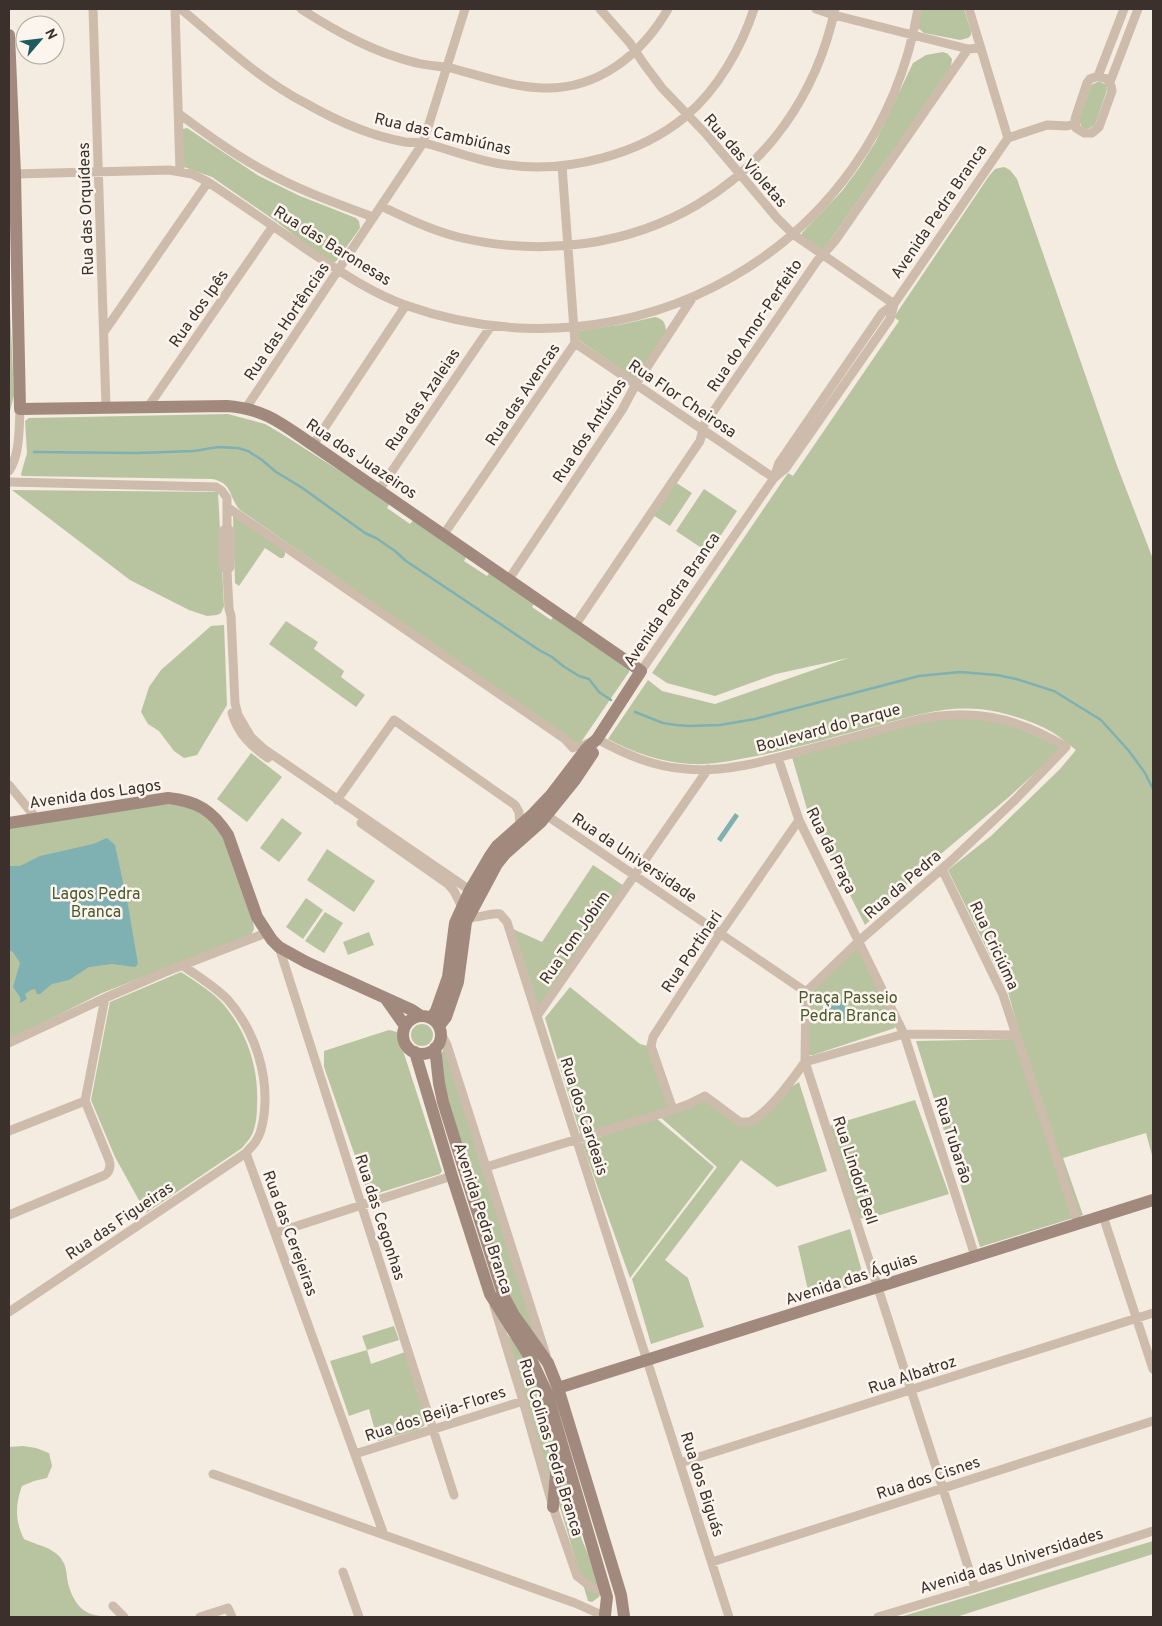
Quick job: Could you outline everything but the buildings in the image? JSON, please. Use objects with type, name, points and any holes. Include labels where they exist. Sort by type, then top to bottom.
[{"type":"street","name":"Rua das Orquídeas","points":[[93,9],[106,408]]},
{"type":"street","points":[[175,9],[180,171]]},
{"type":"street","name":"Rua das Cambiúnas","points":[[181,9],[258,74],[306,104],[373,134],[406,142],[423,143],[482,160],[509,165],[541,167],[562,166],[588,161],[622,151],[659,134],[687,115],[718,80],[732,60],[754,9]]},
{"type":"street","points":[[301,9],[337,31],[375,49],[417,63],[447,68],[516,85],[544,88],[558,87],[593,79],[621,63],[651,35],[668,9]]},
{"type":"street","name":"Rua das Hortências","points":[[246,408],[423,143],[465,9]]},
{"type":"street","name":"Rua das Violetas","points":[[600,9],[620,31],[662,88],[707,135],[777,218],[793,234],[894,304]]},
{"type":"street","points":[[816,9],[834,12],[913,36],[968,50],[981,48]]},
{"type":"street","name":"Rua das Baronesas","points":[[15,174],[180,171],[208,182],[338,270],[378,293],[406,305],[445,317],[491,326],[532,329],[574,327],[618,321],[646,314],[710,289],[744,269],[793,234],[831,196],[866,149],[881,123],[907,59],[918,9]]},
{"type":"street","points":[[969,9],[1008,138],[1047,125],[1067,126],[1075,124]]},
{"type":"street","points":[[1098,76],[1124,9]]},
{"type":"street","points":[[1110,82],[1098,76],[1087,83],[1075,119],[1076,128],[1084,134],[1096,131],[1099,127],[1112,91],[1110,82],[1138,9]]},
{"type":"street","points":[[381,206],[434,229],[470,239],[516,246],[568,245],[624,235],[666,221],[724,188],[769,143],[791,114],[814,72],[834,12]]},
{"type":"street","points":[[9,35],[15,174],[20,409],[17,449],[14,462],[9,471]]},
{"type":"street","name":"Rua do Amor-Perfeito","points":[[576,624],[700,441],[702,429],[822,254],[835,241],[968,50]]},
{"type":"street","points":[[178,113],[222,145],[262,170],[302,189],[373,217]]},
{"type":"street","name":"Avenida Pedra Branca","points":[[624,1617],[621,1595],[558,1388],[548,1363],[447,1046],[433,1023],[446,1017],[458,982],[465,912],[493,851],[551,795],[597,739],[641,671],[774,478],[779,463],[806,423],[882,313],[894,304],[1008,138]]},
{"type":"street","name":"Rua das Avencas","points":[[444,534],[575,343],[562,166]]},
{"type":"street","points":[[104,332],[208,182]]},
{"type":"street","name":"Rua dos Ipês","points":[[148,407],[273,226]]},
{"type":"street","name":"Rua dos Antúrios","points":[[509,579],[622,410],[636,384],[693,297]]},
{"type":"street","points":[[314,445],[406,305]]},
{"type":"street","name":"Rua das Azaleias","points":[[379,490],[491,326]]},
{"type":"street","name":"Rua Flor Cheirosa","points":[[575,343],[774,478]]},
{"type":"street","name":"Rua dos Juazeiros","points":[[20,409],[227,406],[246,408],[272,418],[576,624],[641,671]]},
{"type":"street","points":[[9,482],[216,487],[222,491],[226,498],[227,508],[227,527],[223,531],[224,565],[227,571],[231,616],[235,703],[238,715],[244,726],[251,737],[264,749],[474,893]]},
{"type":"street","points":[[227,508],[565,739],[571,745],[578,760]]},
{"type":"street","points":[[229,609],[226,615],[230,705],[233,719],[246,742],[448,884],[465,912]]},
{"type":"street","name":"Boulevard do Parque","points":[[597,739],[623,753],[650,763],[686,769],[708,770],[778,758],[912,721],[955,714],[982,715],[1009,721],[1048,736],[1066,747]]},
{"type":"street","points":[[337,800],[394,720],[514,805],[519,812],[520,826]]},
{"type":"street","points":[[571,745],[580,747],[597,739]]},
{"type":"street","name":"Avenida Pedra Branca","points":[[474,893],[502,858],[546,814],[575,780],[593,753],[597,739]]},
{"type":"street","name":"Rua da Pedra","points":[[806,992],[859,941],[942,869],[1015,800],[1066,747]]},
{"type":"street","name":"Rua da Praça","points":[[778,758],[799,820],[904,1034]]},
{"type":"street","name":"Rua Tom Jobim","points":[[537,1016],[708,770]]},
{"type":"street","points":[[9,785],[36,818]]},
{"type":"street","name":"Avenida dos Lagos","points":[[9,823],[168,798],[184,800],[198,805],[211,813],[228,835],[257,918],[279,947],[306,962],[412,1010],[433,1023]]},
{"type":"street","name":"Rua da Universidade","points":[[546,814],[806,992]]},
{"type":"street","name":"Rua Portinari","points":[[673,1110],[651,1046],[653,1037],[720,934],[799,820]]},
{"type":"street","name":"Rua Criciúma","points":[[942,869],[999,988],[1078,1224]]},
{"type":"street","name":"Rua dos Cardeais","points":[[465,912],[480,918],[496,913],[504,917],[648,1360]]},
{"type":"street","points":[[9,1043],[105,998],[266,932]]},
{"type":"street","name":"Rua das Cegonhas","points":[[279,947],[454,1495]]},
{"type":"street","points":[[182,965],[227,1000],[244,1023],[255,1045],[263,1074],[265,1101],[263,1123],[257,1140],[246,1153]]},
{"type":"street","points":[[486,1167],[673,1110],[705,1096],[740,1122],[749,1122],[764,1111],[782,1092],[805,1062],[806,992]]},
{"type":"street","points":[[9,1215],[105,1175],[110,1168],[109,1160],[85,1101],[105,998]]},
{"type":"street","points":[[386,999],[405,1026]]},
{"type":"street","points":[[412,1018],[433,1023],[439,1043],[435,1048],[426,1054],[415,1052],[406,1046],[403,1036],[405,1026],[412,1018]]},
{"type":"street","points":[[805,1062],[904,1034],[1016,1036]]},
{"type":"street","name":"Rua Tubarão","points":[[904,1034],[975,1256]]},
{"type":"street","name":"Avenida Pedra Branca","points":[[435,1048],[438,1083],[443,1102],[504,1297],[514,1315],[548,1363]]},
{"type":"street","name":"Avenida Pedra Branca","points":[[415,1052],[490,1294],[532,1359],[548,1393],[608,1597],[604,1616]]},
{"type":"street","name":"Rua Lindolf Bell","points":[[805,1062],[975,1588]]},
{"type":"street","points":[[9,1131],[85,1101]]},
{"type":"street","name":"Rua das Cerejeiras","points":[[246,1153],[384,1535]]},
{"type":"street","name":"Rua das Figueiras","points":[[10,1309],[246,1153]]},
{"type":"street","points":[[276,1233],[452,1176]]},
{"type":"street","name":"Avenida das Águias","points":[[558,1388],[1153,1200]]},
{"type":"street","points":[[1103,1216],[1153,1370]]},
{"type":"street","name":"Rua Colinas Pedra Branca","points":[[490,1294],[553,1507],[577,1576],[591,1587],[606,1592]]},
{"type":"street","name":"Rua Albatroz","points":[[680,1463],[1153,1313]]},
{"type":"street","name":"Rua dos Biguás","points":[[648,1360],[729,1617]]},
{"type":"street","name":"Rua dos Beija-Flores","points":[[355,1454],[523,1401]]},
{"type":"street","name":"Rua dos Cisnes","points":[[712,1562],[1153,1421]]},
{"type":"street","points":[[553,1507],[560,1433]]},
{"type":"street","points":[[213,1474],[574,1603],[604,1616],[609,1613],[618,1613],[624,1617]]},
{"type":"street","name":"Avenida das Universidades","points":[[878,1617],[1153,1531]]},
{"type":"street","points":[[343,1572],[359,1617]]},
{"type":"street","points":[[113,1606],[124,1617]]},
{"type":"street","points":[[200,1617],[228,1608],[232,1617]]},
{"type":"green space","points":[[922,9],[964,9],[971,35],[960,40],[924,33],[918,28]]},
{"type":"green space","points":[[943,52],[952,59],[951,67],[824,249],[821,250],[801,236],[802,233],[842,191],[859,168],[876,141],[913,63],[926,55]]},
{"type":"green space","points":[[1099,81],[1106,85],[1107,90],[1095,125],[1088,129],[1082,128],[1079,120],[1091,85]]},
{"type":"green space","points":[[187,128],[259,176],[300,196],[356,218],[359,221],[360,228],[338,259],[335,262],[329,263],[277,222],[212,177],[184,167],[182,132],[183,129]]},
{"type":"green space","points":[[1004,167],[1010,170],[1017,179],[1116,463],[1153,559],[1153,1159],[1146,1133],[1063,1158],[1083,1215],[980,1247],[916,1041],[1021,1039],[1008,992],[948,870],[991,836],[1060,769],[1076,750],[1052,732],[1033,723],[983,709],[940,710],[784,750],[714,763],[691,764],[658,759],[628,749],[608,739],[648,680],[662,691],[715,704],[848,658],[776,674],[715,696],[667,683],[652,673],[788,473],[793,476],[899,321],[894,317],[989,176],[995,169]]},
{"type":"green space","points":[[9,287],[14,395],[9,415]]},
{"type":"green space","points":[[655,317],[664,322],[666,331],[635,379],[579,340],[578,331]]},
{"type":"green space","points":[[228,414],[265,424],[282,434],[390,503],[387,508],[410,524],[414,519],[467,555],[464,561],[487,576],[491,571],[536,601],[532,607],[551,620],[555,614],[629,669],[629,672],[579,745],[574,745],[567,737],[240,510],[227,487],[219,481],[212,479],[22,476],[21,474],[27,453],[25,421],[29,418]]},
{"type":"green space","points":[[675,482],[692,493],[670,526],[653,515]]},
{"type":"green space","points":[[704,489],[737,511],[709,553],[676,531]]},
{"type":"green space","points":[[12,490],[218,492],[224,606],[221,613],[207,616],[189,610],[130,580]]},
{"type":"green space","points":[[233,516],[285,550],[285,555],[283,558],[280,558],[265,548],[239,586],[235,583]]},
{"type":"green space","points":[[286,621],[318,642],[314,649],[344,671],[341,677],[365,695],[356,707],[269,644]]},
{"type":"green space","points":[[224,625],[227,705],[197,755],[184,758],[174,751],[159,731],[148,724],[141,712],[149,687],[161,670],[211,626]]},
{"type":"green space","points":[[955,717],[1008,723],[1062,748],[1010,796],[924,868],[865,925],[807,809],[792,757],[913,723]]},
{"type":"green space","points":[[251,753],[282,777],[247,822],[217,799]]},
{"type":"green space","name":"Lagos Pedra Branca","points":[[166,804],[181,805],[202,813],[223,836],[253,921],[254,929],[251,935],[102,993],[9,1040],[9,827]]},
{"type":"green space","points":[[282,818],[302,833],[279,862],[260,848]]},
{"type":"green space","points":[[327,849],[375,881],[354,912],[307,880]]},
{"type":"green space","points":[[593,865],[624,886],[538,1009],[513,929],[542,942]]},
{"type":"green space","points":[[306,898],[323,910],[303,939],[286,927]]},
{"type":"green space","points":[[325,912],[343,923],[324,953],[305,941]]},
{"type":"green space","points":[[369,932],[374,945],[348,955],[343,942]]},
{"type":"green space","name":"Praça Passeio Pedra Branca","points":[[858,945],[896,1024],[895,1028],[809,1055],[809,994]]},
{"type":"green space","points":[[181,972],[220,1000],[240,1028],[246,1040],[254,1065],[256,1079],[257,1109],[255,1126],[242,1148],[146,1213],[115,1157],[91,1100],[110,1002]]},
{"type":"green space","points":[[570,987],[640,1044],[651,1047],[671,1109],[581,1136],[545,1018]]},
{"type":"green space","points":[[422,1024],[430,1027],[433,1035],[430,1043],[422,1046],[414,1043],[411,1035],[414,1027]]},
{"type":"green space","points":[[389,1030],[397,1032],[442,1171],[440,1174],[369,1196],[324,1067],[324,1051]]},
{"type":"green space","points":[[444,1047],[536,1337],[508,1295],[442,1085],[439,1062]]},
{"type":"green space","points":[[799,1082],[827,1171],[777,1187],[741,1160],[665,1260],[688,1278],[704,1327],[651,1344],[632,1279],[717,1167],[659,1116],[705,1098],[744,1125]]},
{"type":"green space","points":[[915,1100],[949,1194],[867,1219],[859,1218],[829,1126]]},
{"type":"green space","points":[[656,1118],[714,1167],[630,1278],[582,1143]]},
{"type":"green space","points":[[850,1229],[865,1282],[810,1299],[798,1246]]},
{"type":"green space","points":[[394,1326],[399,1340],[367,1350],[362,1336]]},
{"type":"green space","points":[[504,1331],[523,1354],[537,1380],[548,1408],[555,1442],[551,1483]]},
{"type":"green space","points":[[367,1350],[371,1364],[405,1352],[426,1421],[424,1426],[417,1430],[378,1441],[369,1409],[349,1416],[330,1361]]},
{"type":"green space","points":[[23,1446],[49,1453],[52,1466],[47,1478],[22,1486],[17,1513],[24,1539],[47,1548],[59,1556],[65,1566],[70,1591],[78,1605],[85,1611],[107,1617],[9,1617],[9,1447]]},
{"type":"green space","points":[[564,1469],[578,1510],[577,1523],[582,1540],[601,1591],[599,1597],[592,1602],[588,1601],[559,1504],[560,1479]]},
{"type":"green space","points":[[1153,1541],[1153,1554],[956,1617],[900,1617]]},
{"type":"water","points":[[735,813],[739,816],[721,842],[717,839]]},
{"type":"water","points":[[107,838],[115,845],[138,964],[135,967],[112,964],[89,967],[69,980],[52,984],[40,994],[37,994],[35,989],[31,990],[25,994],[27,999],[20,1003],[20,997],[13,987],[20,963],[13,952],[9,950],[9,866],[20,866],[40,856],[93,844]]},
{"type":"water","points":[[843,1000],[848,1018],[830,1023],[825,1005]]},
{"type":"waterway","points":[[34,452],[137,453],[194,451],[218,447],[238,448],[248,451],[365,533],[376,538],[406,561],[539,650],[579,676],[589,679],[599,692],[611,700]]},
{"type":"waterway","points":[[635,712],[663,723],[676,725],[720,725],[755,719],[919,676],[960,672],[997,675],[1054,691],[1101,720],[1129,751],[1145,773],[1153,789]]}]
